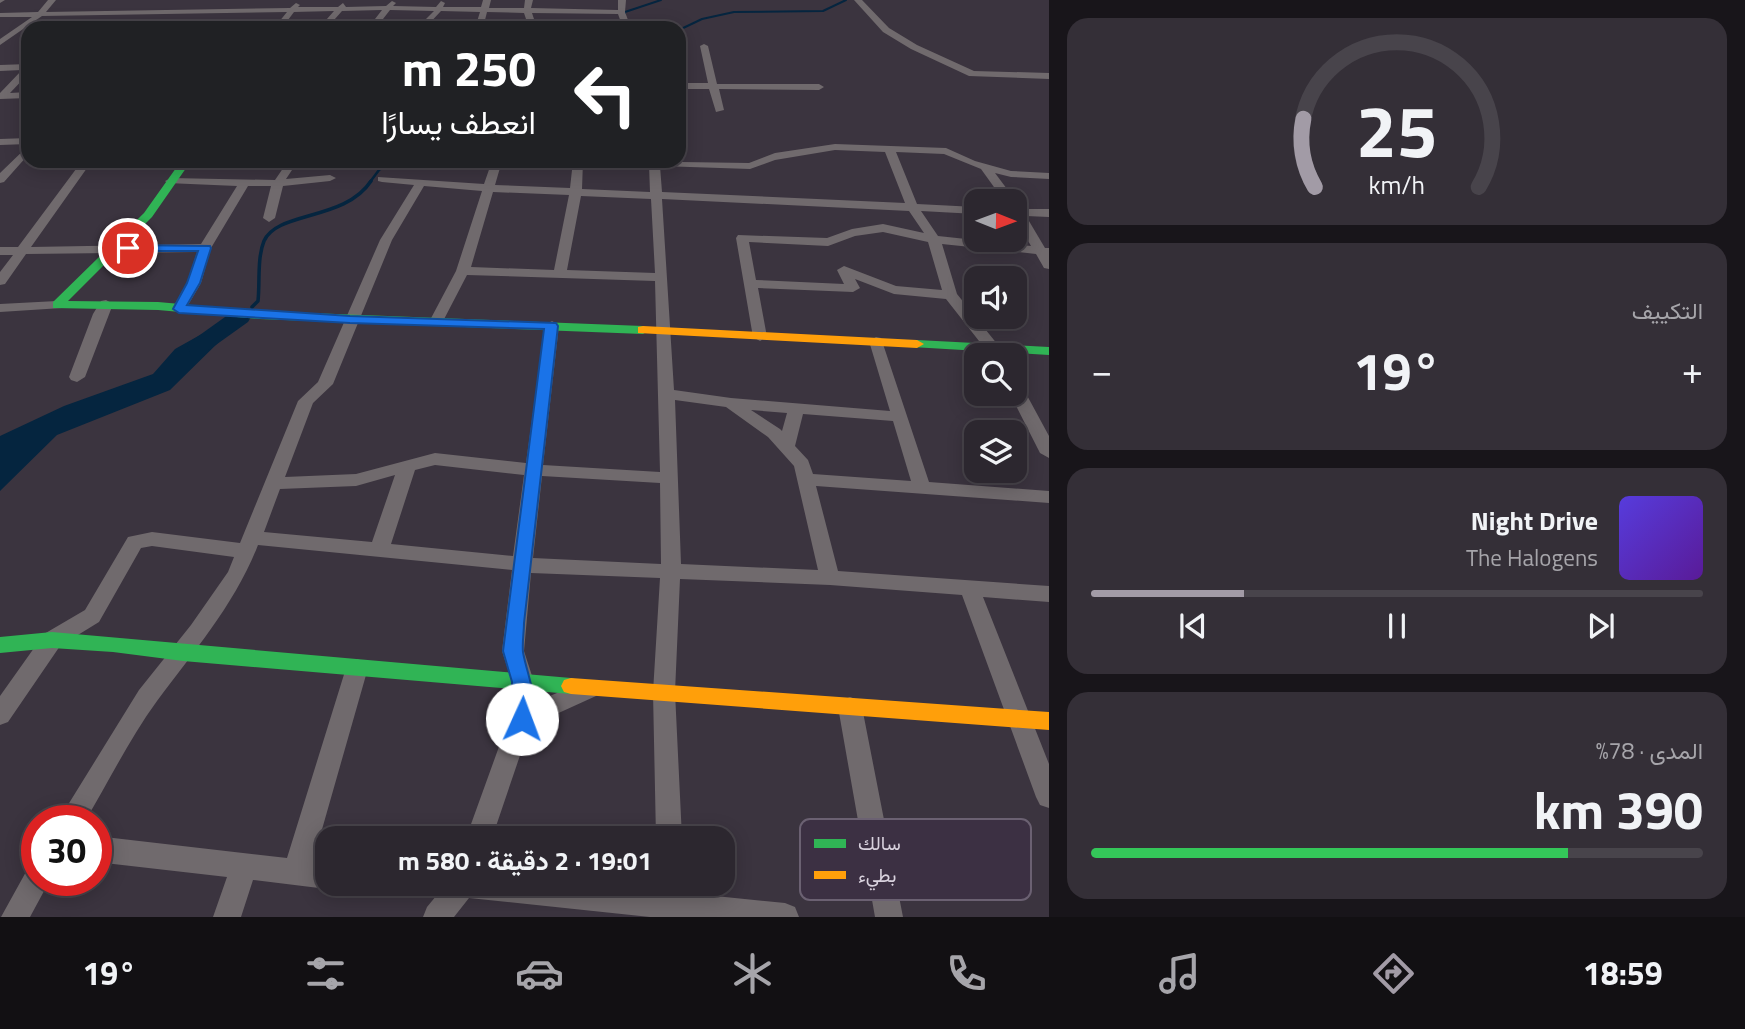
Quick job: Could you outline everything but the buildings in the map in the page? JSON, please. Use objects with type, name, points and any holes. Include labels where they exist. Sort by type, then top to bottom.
[{"type":"street","points":[[29,21],[39,15],[52,0]]},
{"type":"street","points":[[108,13],[126,0]]},
{"type":"street","points":[[187,19],[203,0]]},
{"type":"street","points":[[283,21],[301,0]]},
{"type":"street","points":[[329,21],[348,0]]},
{"type":"street","points":[[428,21],[439,10],[440,0]]},
{"type":"street","points":[[482,21],[487,0]]},
{"type":"street","points":[[529,0],[531,21]]},
{"type":"street","points":[[622,0],[624,21]]},
{"type":"street","points":[[858,0],[886,30],[914,47],[972,74],[1048,76]]},
{"type":"street","points":[[0,15],[338,9],[391,4],[439,10],[621,12]]},
{"type":"street","points":[[378,21],[391,4]]},
{"type":"street","points":[[124,21],[130,13]]},
{"type":"street","points":[[0,43],[4,36],[21,26]]},
{"type":"street","points":[[704,46],[719,110]]},
{"type":"street","points":[[0,68],[21,68]]},
{"type":"street","points":[[1,96],[21,75]]},
{"type":"street","points":[[686,86],[819,87]]},
{"type":"street","points":[[1,96],[21,95]]},
{"type":"street","points":[[0,142],[21,141]]},
{"type":"street","points":[[686,163],[750,166],[774,156],[835,147],[946,151],[1011,174],[1048,176]]},
{"type":"street","points":[[889,149],[913,208],[934,239],[950,295],[989,343]]},
{"type":"street","points":[[0,180],[21,157]]},
{"type":"street","points":[[985,167],[1001,189]]},
{"type":"street","points":[[0,281],[82,168]]},
{"type":"street","points":[[57,305],[148,215],[181,168]]},
{"type":"street","points":[[269,218],[278,183],[288,168]]},
{"type":"street","points":[[436,322],[463,271],[495,168]]},
{"type":"street","points":[[560,274],[576,191],[578,168]]},
{"type":"street","points":[[654,168],[665,332],[671,572],[664,692],[669,826]]},
{"type":"street","points":[[171,181],[278,183],[330,178]]},
{"type":"street","points":[[382,179],[488,188],[964,210]]},
{"type":"street","points":[[179,309],[194,283],[205,248],[245,182]]},
{"type":"street","points":[[81,805],[147,697],[183,653],[237,573],[306,401],[325,384],[386,240],[421,182]]},
{"type":"street","points":[[1027,210],[1048,213]]},
{"type":"street","points":[[742,238],[828,242],[852,233],[883,228],[934,239],[1043,252]]},
{"type":"street","points":[[1027,228],[1048,265]]},
{"type":"street","points":[[742,238],[757,284],[767,337]]},
{"type":"street","points":[[742,238],[767,337]]},
{"type":"street","points":[[0,251],[205,248]]},
{"type":"street","points":[[757,284],[853,288],[844,270],[894,290],[950,295]]},
{"type":"street","points":[[463,271],[662,277]]},
{"type":"street","points":[[77,377],[106,304]]},
{"type":"street","points":[[0,308],[106,304],[350,320],[552,326],[876,341],[964,348]]},
{"type":"street","points":[[484,826],[522,719],[523,682],[513,651],[552,326]]},
{"type":"street","points":[[876,341],[922,487]]},
{"type":"street","points":[[1027,351],[1048,351]]},
{"type":"street","points":[[667,394],[731,403],[900,417]]},
{"type":"street","points":[[731,403],[787,445],[802,464],[830,578]]},
{"type":"street","points":[[1024,406],[1048,453]]},
{"type":"street","points":[[787,445],[796,408]]},
{"type":"street","points":[[1030,417],[1048,418]]},
{"type":"street","points":[[274,483],[356,481],[435,459],[535,470],[667,478]]},
{"type":"street","points":[[379,550],[407,467]]},
{"type":"street","points":[[807,479],[1048,497]]},
{"type":"street","points":[[0,715],[52,640],[92,616],[135,542],[152,539],[379,550],[522,564],[830,578],[1048,594]]},
{"type":"street","points":[[970,589],[1048,796]]},
{"type":"street","points":[[0,645],[52,640],[113,644],[183,653],[591,688],[1048,721]]},
{"type":"street","points":[[296,874],[357,668]]},
{"type":"street","points":[[522,719],[591,688]]},
{"type":"street","points":[[850,707],[871,819]]},
{"type":"street","points":[[112,851],[315,875]]},
{"type":"street","points":[[227,917],[244,867]]},
{"type":"street","points":[[15,917],[27,896]]},
{"type":"street","points":[[438,917],[454,896]]},
{"type":"street","points":[[540,896],[623,909],[669,896]]},
{"type":"street","points":[[678,896],[785,917]]},
{"type":"water","points":[[227,328],[225,336],[170,390],[57,435],[0,491],[0,436],[64,406],[153,374],[175,349],[200,335]]},
{"type":"waterway","points":[[625,15],[625,12],[661,0]]},
{"type":"waterway","points":[[686,27],[702,19],[734,12],[823,11],[846,0]]},
{"type":"waterway","points":[[370,182],[382,168]]},
{"type":"waterway","points":[[252,307],[258,301],[262,248],[271,231],[345,203],[359,194],[371,181]]},
{"type":"waterway","points":[[198,347],[240,317]]},
{"type":"traffic: fast","points":[[181,168],[148,215],[57,305],[158,306],[259,315],[643,330]]},
{"type":"traffic: fast","points":[[917,344],[1049,351]]},
{"type":"traffic: fast","points":[[0,645],[52,640],[113,644],[183,653],[571,686]]},
{"type":"traffic: slow","points":[[643,330],[917,344]]},
{"type":"traffic: slow","points":[[571,686],[1049,721]]},
{"type":"route","points":[[128,248],[205,248],[194,283],[179,309],[350,320],[552,326],[514,623],[513,651],[523,682],[522,719]]}]
